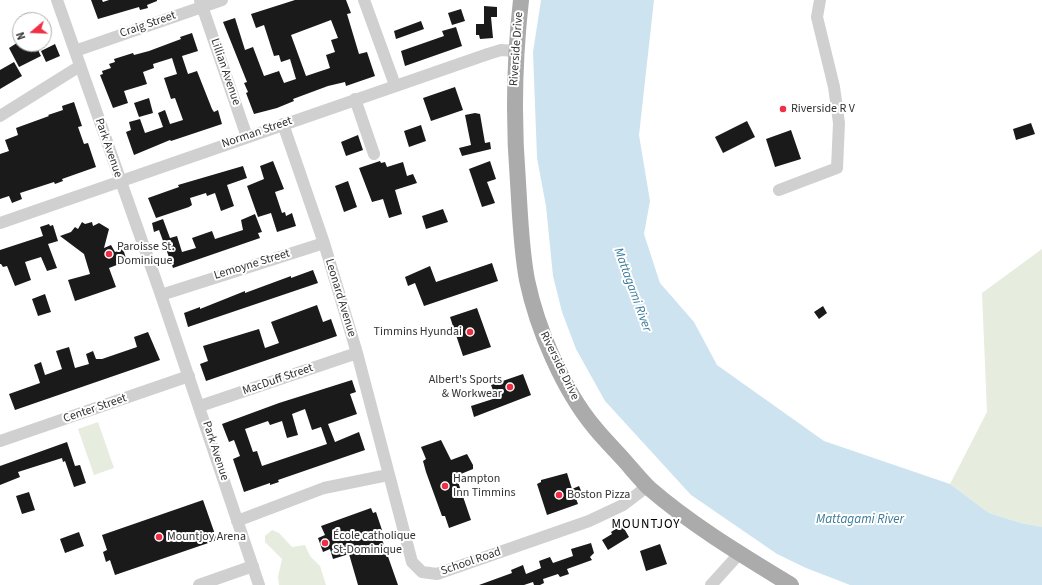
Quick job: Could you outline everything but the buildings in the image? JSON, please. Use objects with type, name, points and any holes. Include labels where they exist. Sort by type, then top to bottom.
[{"type":"main road","name":"Riverside Drive","points":[[521,0],[515,51],[514,123],[521,231],[527,279],[542,332],[574,397],[592,424],[648,486],[693,524],[791,585]]},
{"type":"street","name":"Park Avenue","points":[[57,0],[200,406],[259,585]]},
{"type":"street","name":"Craig Street","points":[[75,51],[201,3],[222,0]]},
{"type":"street","points":[[364,0],[395,85]]},
{"type":"street","points":[[779,190],[837,168],[839,123],[834,87],[817,18],[820,0]]},
{"type":"street","name":"Lillian Avenue","points":[[201,3],[247,137]]},
{"type":"street","name":"Norman Street","points":[[0,223],[395,85],[497,51],[515,51]]},
{"type":"street","points":[[0,116],[80,66]]},
{"type":"street","points":[[355,99],[374,154]]},
{"type":"street","name":"Leonard Avenue","points":[[283,124],[324,243],[374,414],[388,475]]},
{"type":"street","name":"Lemoyne Street","points":[[161,295],[324,243]]},
{"type":"street","name":"MacDuff Street","points":[[200,406],[356,353]]},
{"type":"street","name":"Center Street","points":[[0,441],[189,376]]},
{"type":"street","points":[[237,520],[324,488],[388,475]]},
{"type":"street","name":"School Road","points":[[388,475],[412,562],[422,572],[437,574],[589,521],[623,505],[648,486]]},
{"type":"street","points":[[711,585],[739,554]]},
{"type":"street","points":[[198,585],[253,566]]},
{"type":"shaded area","points":[[1042,249],[1042,527],[1021,523],[989,513],[950,484],[987,412],[982,293]]},
{"type":"shaded area","points":[[98,422],[114,468],[94,475],[78,429]]},
{"type":"shaded area","points":[[272,530],[279,533],[292,547],[305,545],[310,556],[320,566],[326,585],[279,585],[278,577],[282,559],[265,542],[265,536]]},
{"type":"water","name":"Mattagami River","points":[[541,0],[654,0],[639,135],[650,201],[644,234],[660,283],[694,322],[717,365],[824,441],[950,484],[989,513],[1021,523],[1042,527],[1042,585],[850,585],[806,568],[777,554],[691,495],[605,401],[576,349],[562,312],[553,276],[546,206],[537,158],[533,52]]},
{"type":"place","name":"Riverside R V","points":[[783,109]]},
{"type":"place","name":"Paroisse St. Dominique","points":[[109,254]]},
{"type":"place","name":"Timmins Hyundai","points":[[470,332]]},
{"type":"place","name":"Albert's Sports & Workwear","points":[[510,387]]},
{"type":"place","name":"Hampton Inn Timmins","points":[[445,486]]},
{"type":"place","name":"Boston Pizza","points":[[559,495]]},
{"type":"place","name":"Mountjoy Arena","points":[[159,537]]},
{"type":"place","name":"École catholique St-Dominique","points":[[325,543]]},
{"type":"district","name":"MOUNTJOY","points":[[646,525]]}]
